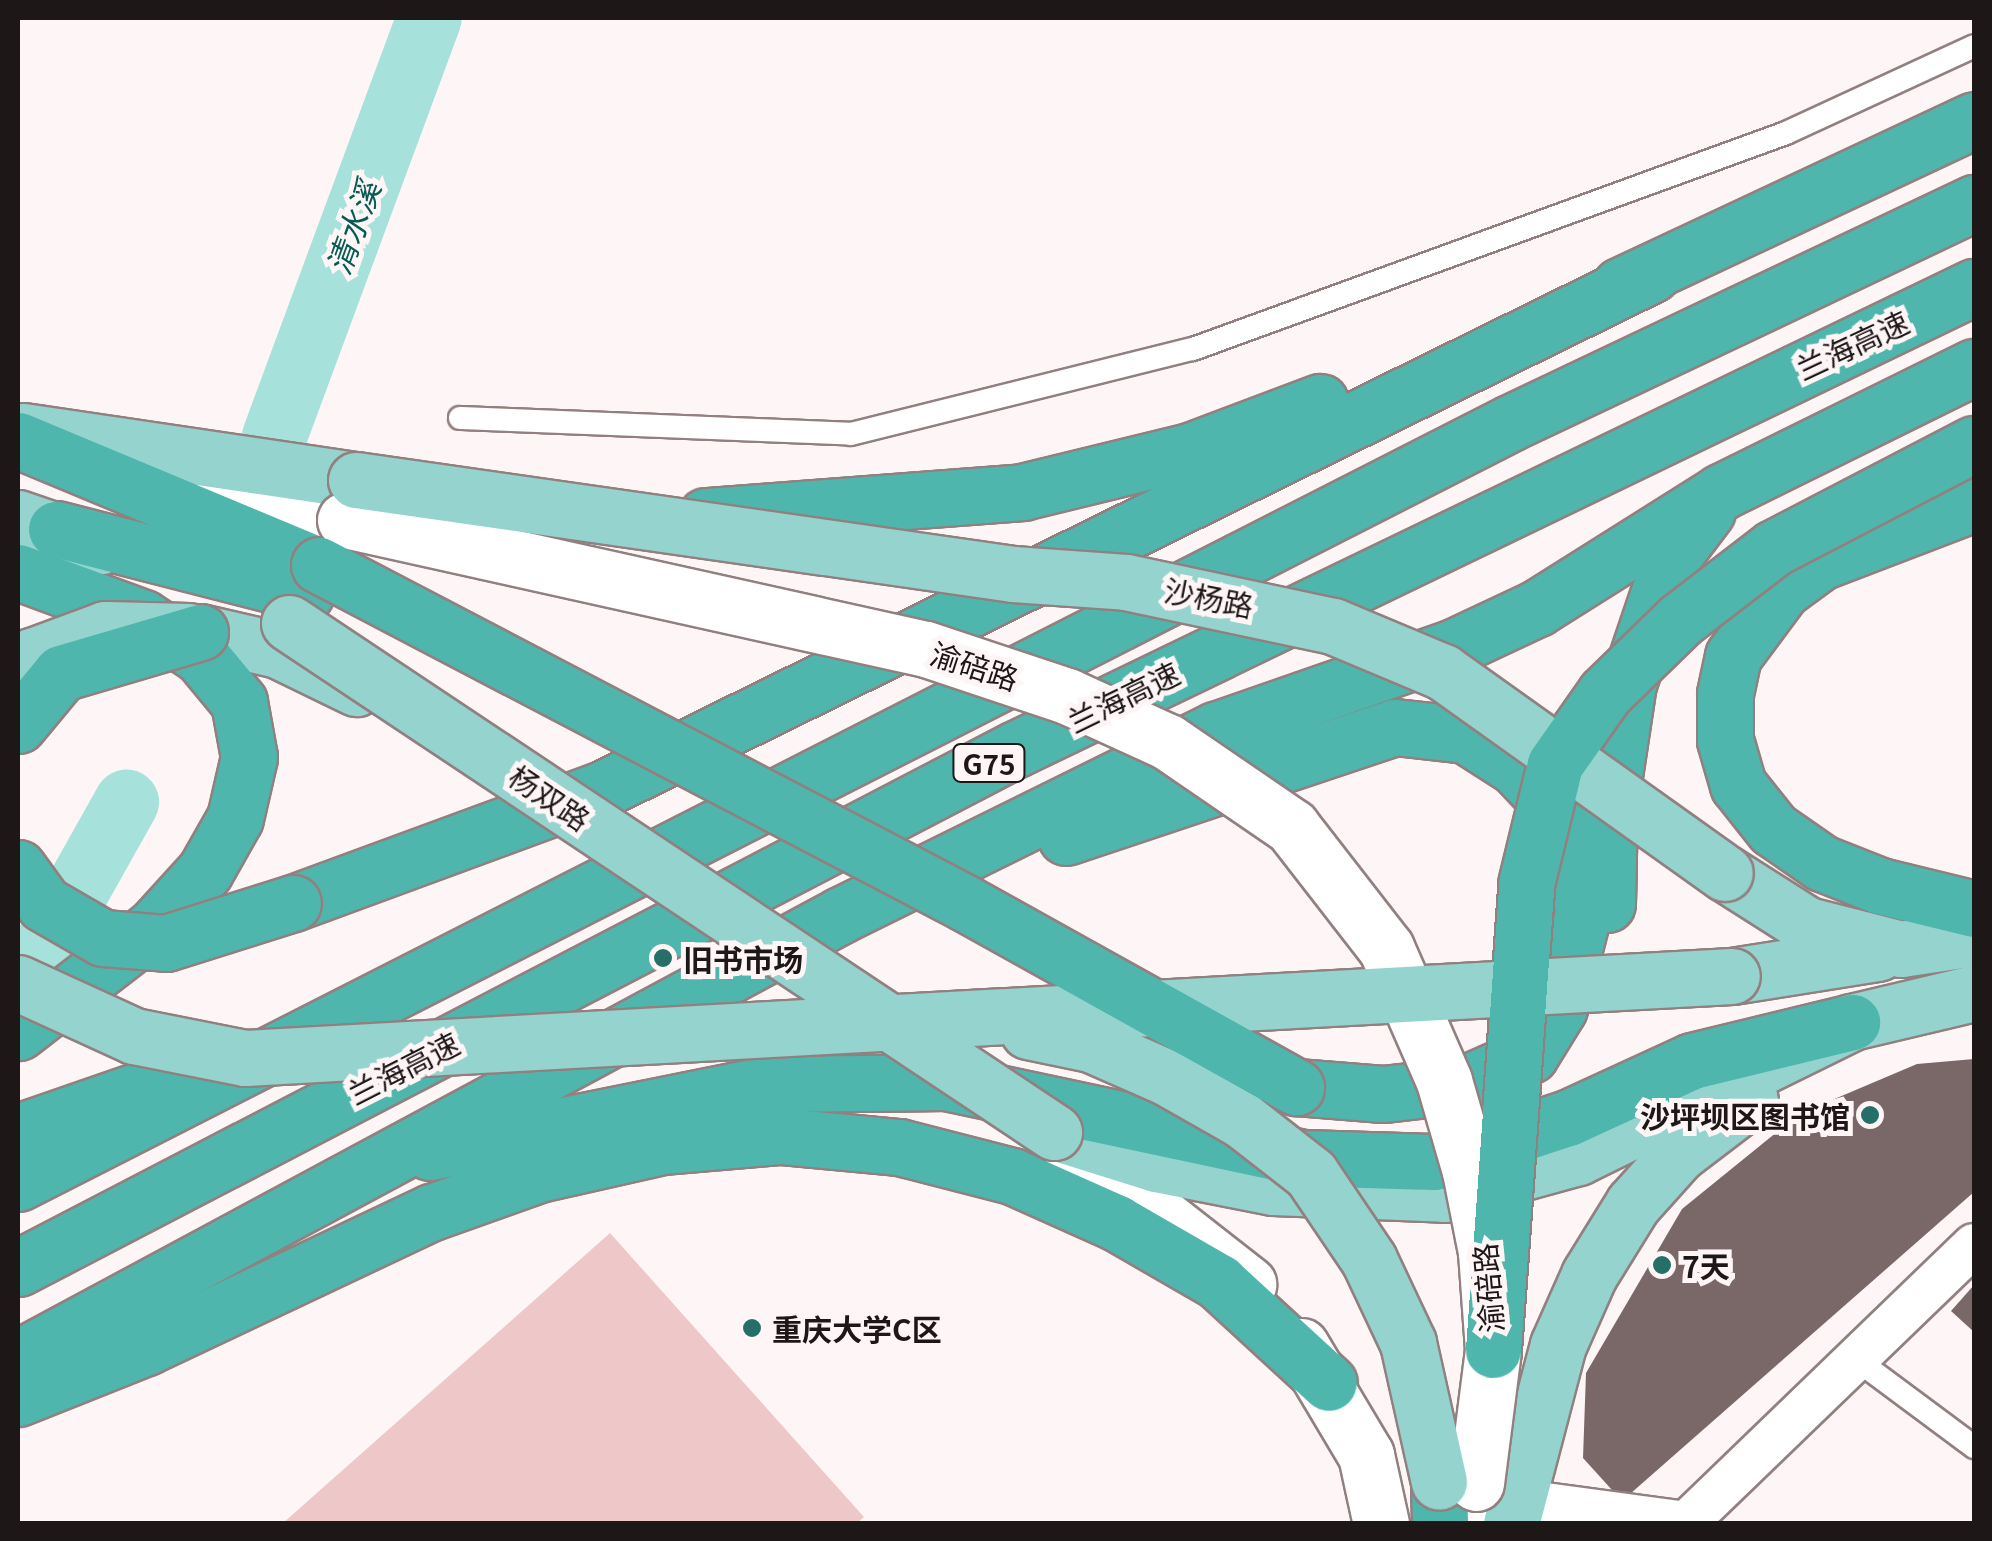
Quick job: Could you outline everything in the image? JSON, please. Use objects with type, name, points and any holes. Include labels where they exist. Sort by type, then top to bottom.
[{"type":"highway","points":[[18,868],[44,904],[103,938],[166,943],[293,903],[605,788],[1974,120]]},
{"type":"highway","name":"G75","points":[[18,1184],[1510,423],[1974,203]]},
{"type":"highway","points":[[627,519],[864,509],[1022,492],[1190,451],[1652,274]]},
{"type":"highway","name":"兰海高速","points":[[18,1268],[1016,749],[1974,287]]},
{"type":"highway","points":[[18,1358],[368,1164],[841,915],[1216,730],[1452,648],[1537,608],[1720,492],[1974,367]]},
{"type":"highway","points":[[18,440],[323,556],[1290,1098],[1395,1127],[1482,1116],[1562,1068],[1606,990],[1610,808],[1628,684],[1670,560],[1720,492]]},
{"type":"highway","points":[[1493,1350],[1526,884],[1555,764],[1605,693],[1680,620],[1774,548],[1974,444]]},
{"type":"highway","points":[[1974,503],[1820,562],[1782,590],[1733,656],[1725,709],[1738,785],[1773,829],[1851,875],[1974,910]]},
{"type":"highway","points":[[37,523],[323,556]]},
{"type":"highway","points":[[18,572],[143,618],[202,656],[239,702],[250,757],[236,818],[204,872],[154,926],[18,1032]]},
{"type":"highway","points":[[18,725],[61,672],[200,632]]},
{"type":"highway","points":[[841,915],[1394,726],[1466,735],[1516,766],[1551,804],[1576,852],[1583,913],[1559,1008],[1530,1054],[1462,1086],[1290,1098]]},
{"type":"highway","points":[[368,1164],[767,1084],[946,1082],[1304,1158],[1434,1162],[1568,1118],[1692,1061],[1852,1022]]},
{"type":"highway","points":[[18,1132],[100,1099],[246,1058]]},
{"type":"highway","points":[[18,1398],[146,1347],[432,1212],[539,1174],[662,1146],[782,1136],[899,1147],[1012,1176],[1117,1223],[1219,1282],[1330,1383]]},
{"type":"main road","name":"沙杨路","points":[[18,430],[136,449],[323,556],[627,519],[1013,574],[1126,582],[1333,626],[1443,672],[1725,873],[1807,925],[1900,949],[1974,938]]},
{"type":"main road","name":"杨双路","points":[[323,556],[458,736],[1054,1132]]},
{"type":"main road","name":"渝碚路","points":[[323,556],[943,654],[1068,696],[1168,742],[1292,827],[1386,948],[1444,1081],[1486,1252],[1493,1350],[1475,1506]]},
{"type":"main road","points":[[18,671],[32,656],[105,629],[200,632],[278,650],[458,736]]},
{"type":"main road","points":[[18,983],[134,1036],[246,1058],[1732,976],[1900,949]]},
{"type":"main road","points":[[1054,1132],[1156,1164],[1273,1187],[1444,1194],[1578,1157],[1852,1022],[1974,994]]},
{"type":"main road","points":[[1475,1506],[1633,1204],[1679,1153],[1852,1022]]},
{"type":"main road","points":[[850,1024],[1039,1032],[1092,1044],[1242,1120],[1311,1174],[1369,1260],[1475,1506]]},
{"type":"main road","points":[[1054,1132],[1230,1266],[1330,1383],[1366,1455],[1381,1524]]},
{"type":"street","points":[[1475,1506],[1686,1523],[1974,1245]]},
{"type":"lane","points":[[460,418],[851,434],[1193,350],[1786,133],[1974,46]]},
{"type":"lane","points":[[1857,1360],[1974,1447]]},
{"type":"shaded area","points":[[610,1233],[864,1517],[856,1524],[283,1523]]},
{"type":"building","points":[[1974,1059],[1974,1192],[1622,1501],[1583,1458],[1586,1373],[1682,1209],[1799,1114],[1917,1064]]},
{"type":"building","points":[[1974,1285],[1974,1332],[1951,1311]]},
{"type":"waterway","name":"清水溪","points":[[274,436],[429,18]]},
{"type":"waterway","points":[[18,973],[40,955],[126,802]]},
{"type":"place","name":"旧书市场","points":[[663,958]]},
{"type":"place","name":"沙坪坝区图书馆","points":[[1870,1115]]},
{"type":"place","name":"7天","points":[[1662,1265]]},
{"type":"place","name":"重庆大学C区","points":[[752,1328]]}]
